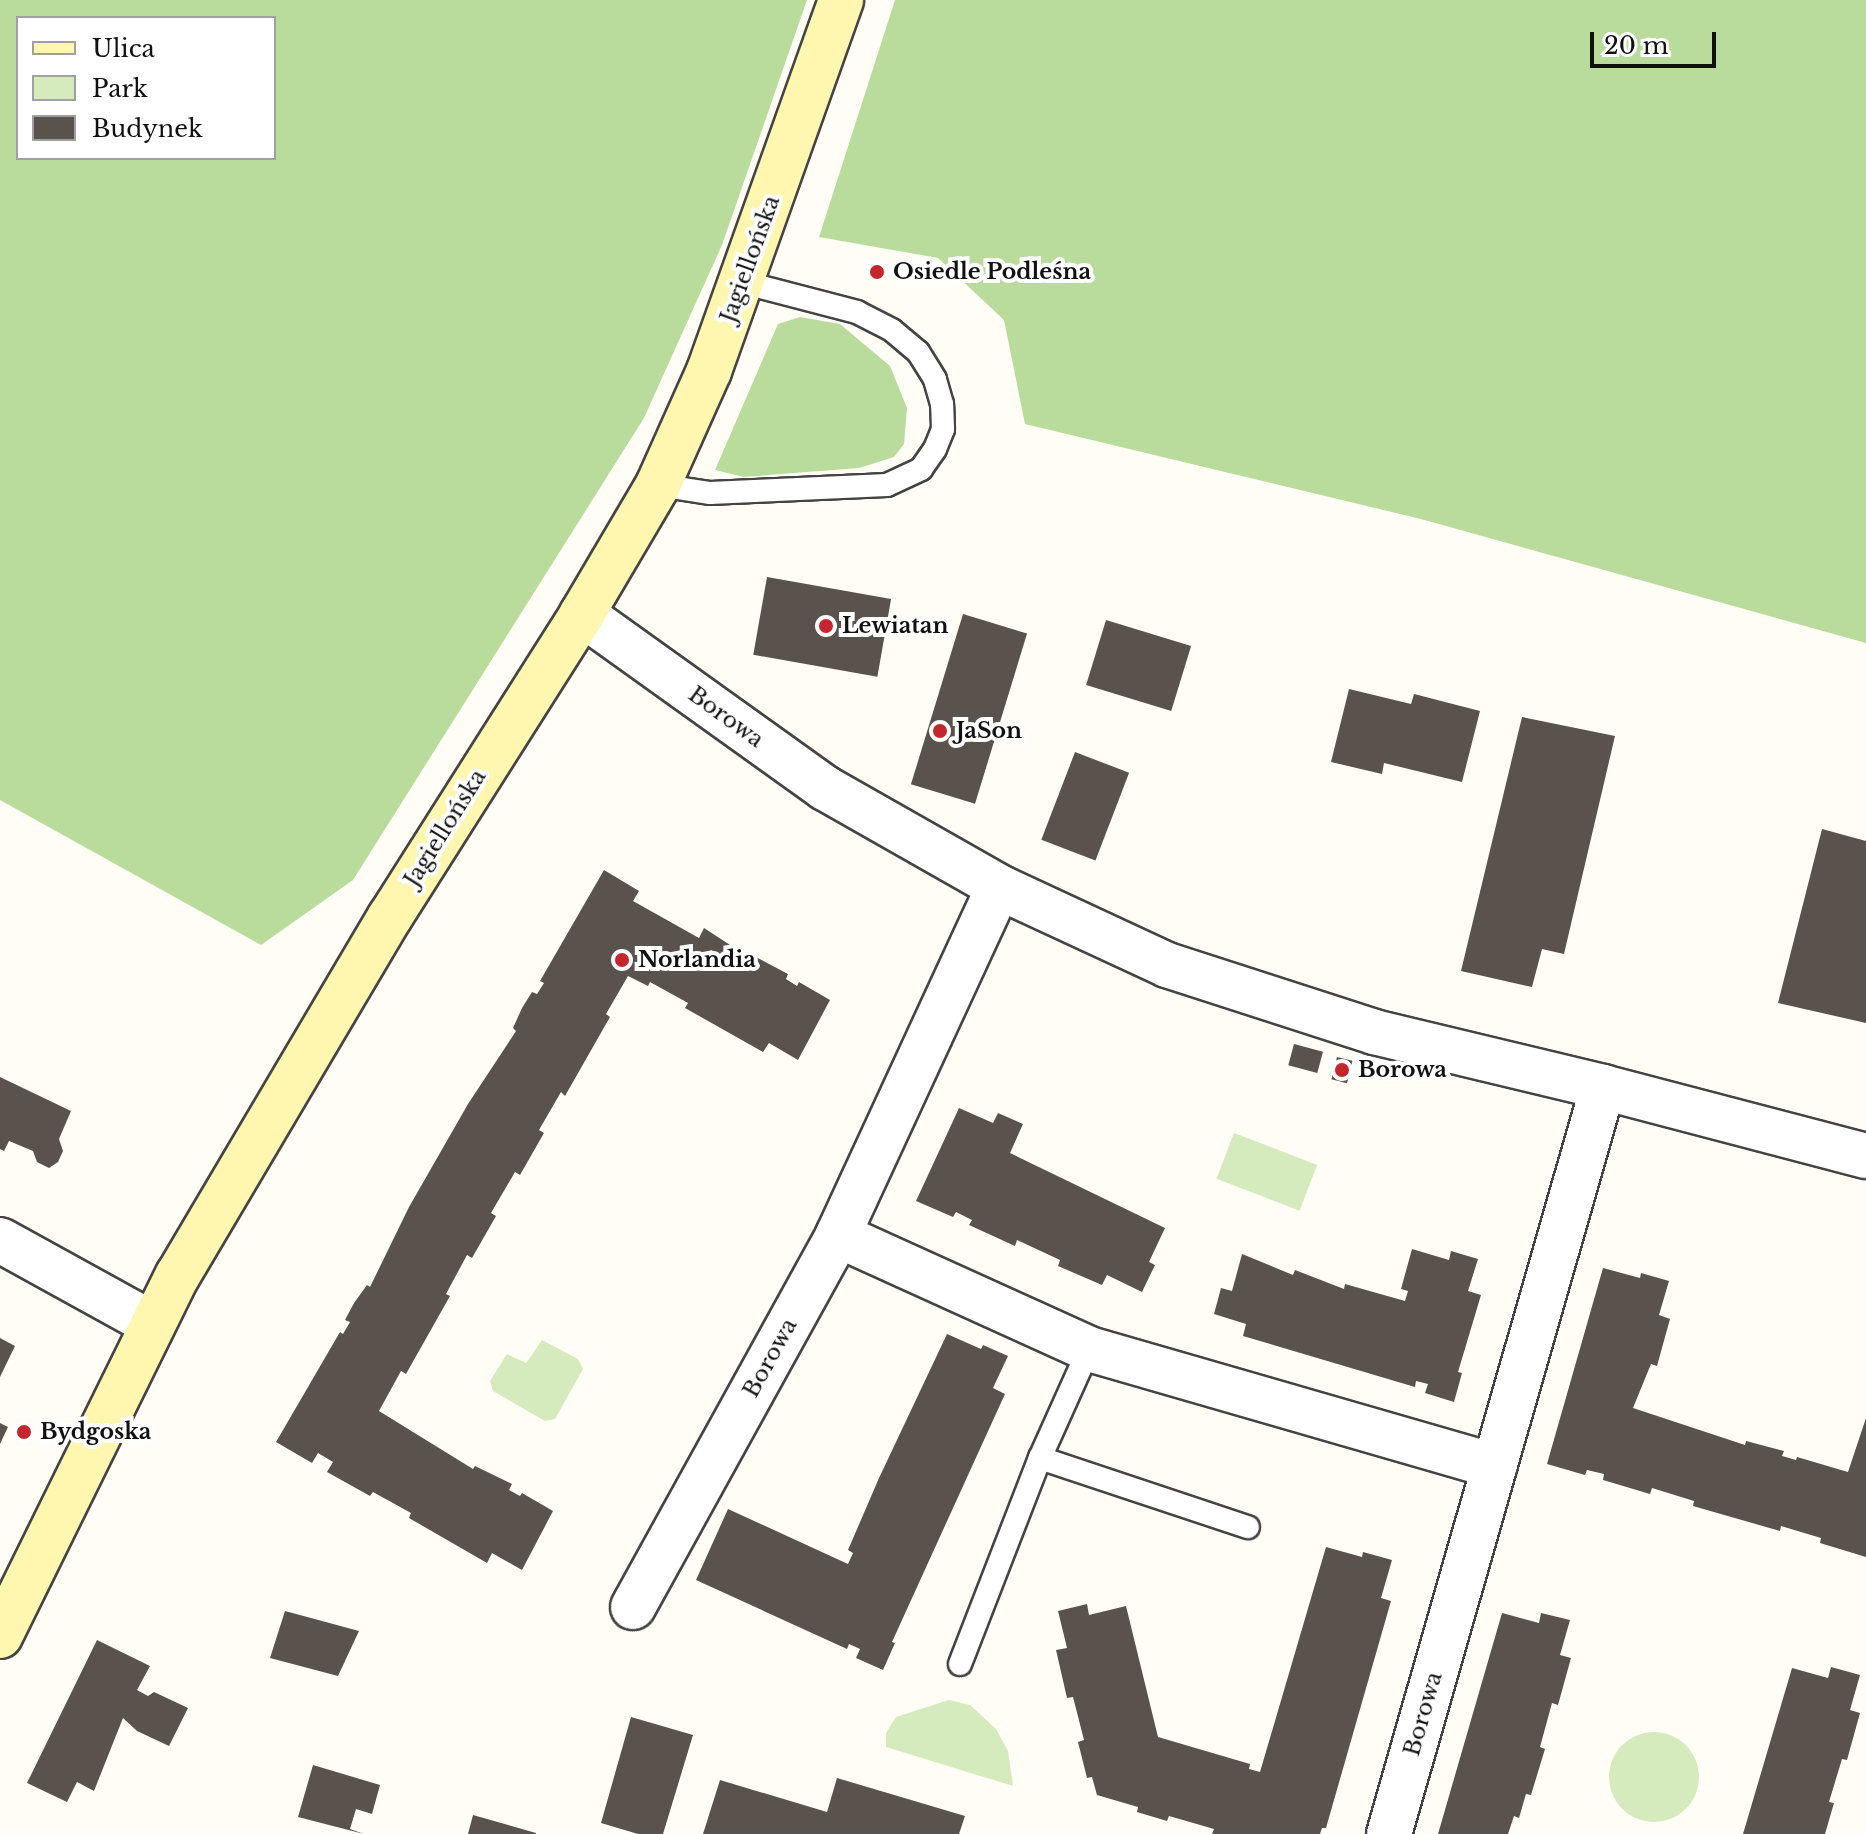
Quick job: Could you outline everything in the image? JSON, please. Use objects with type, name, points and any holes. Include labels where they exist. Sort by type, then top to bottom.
[{"type":"street","name":"Jagiellońska","points":[[0,1636],[152,1324],[390,917],[582,614],[658,485],[709,371],[841,0]]},
{"type":"street","name":"Borowa","points":[[582,614],[825,788],[999,887],[1181,969],[1374,1032],[1603,1087],[1866,1156]]},
{"type":"street","name":"Borowa","points":[[633,1607],[838,1235],[999,887]]},
{"type":"street","name":"Borowa","points":[[1389,1834],[1603,1087]]},
{"type":"street","points":[[838,1235],[1089,1349],[1494,1466]]},
{"type":"street","points":[[0,1240],[152,1324]]},
{"type":"lane","points":[[658,485],[710,493],[887,485],[921,469],[935,449],[943,429],[942,404],[935,379],[918,352],[892,330],[857,312],[742,282]]},
{"type":"lane","points":[[960,1664],[1040,1458],[1089,1349]]},
{"type":"lane","points":[[1040,1458],[1248,1527]]},
{"type":"green space","points":[[0,0],[807,0],[722,245],[644,418],[353,880],[261,945],[0,800]]},
{"type":"green space","points":[[895,0],[1866,0],[1866,643],[1421,519],[1025,424],[1004,320],[938,258],[819,237]]},
{"type":"green space","points":[[800,317],[840,324],[890,366],[907,408],[904,444],[894,457],[859,468],[744,477],[715,470],[778,324]]},
{"type":"green space","points":[[1234,1133],[1317,1165],[1300,1211],[1216,1179]]},
{"type":"green space","points":[[542,1340],[578,1359],[583,1369],[555,1419],[545,1421],[493,1391],[490,1381],[507,1354],[526,1363]]},
{"type":"green space","points":[[949,1700],[970,1705],[996,1729],[1008,1751],[1013,1786],[886,1747],[886,1733],[896,1717]]},
{"type":"green space","points":[[1654,1732],[1671,1735],[1686,1745],[1696,1760],[1699,1777],[1696,1794],[1686,1809],[1671,1819],[1654,1822],[1637,1819],[1622,1809],[1612,1794],[1609,1777],[1612,1760],[1622,1745],[1637,1735]]},
{"type":"building","points":[[767,577],[891,599],[877,677],[753,655]]},
{"type":"building","points":[[963,614],[1027,634],[975,804],[911,784]]},
{"type":"building","points":[[1106,620],[1191,646],[1171,711],[1086,685]]},
{"type":"building","points":[[1349,689],[1411,704],[1414,694],[1480,711],[1462,782],[1384,763],[1382,774],[1331,762]]},
{"type":"building","points":[[1522,717],[1615,736],[1564,954],[1542,949],[1532,987],[1461,971]]},
{"type":"building","points":[[1075,752],[1129,773],[1095,861],[1041,840]]},
{"type":"building","points":[[1822,829],[1866,841],[1866,1023],[1778,1003]]},
{"type":"building","points":[[604,870],[639,891],[633,901],[699,938],[704,928],[750,958],[752,955],[788,974],[786,979],[797,986],[799,982],[830,1000],[798,1060],[769,1043],[763,1052],[685,1008],[688,1003],[650,982],[648,986],[628,976],[606,1014],[610,1017],[565,1096],[561,1092],[539,1130],[544,1133],[520,1175],[515,1172],[491,1213],[496,1216],[472,1258],[467,1255],[446,1294],[450,1296],[406,1374],[401,1371],[379,1411],[473,1469],[475,1466],[512,1484],[509,1490],[520,1496],[522,1493],[553,1511],[522,1570],[492,1553],[487,1563],[409,1518],[411,1513],[373,1492],[370,1496],[327,1472],[333,1462],[318,1453],[312,1463],[276,1442],[340,1332],[343,1334],[350,1322],[345,1320],[354,1303],[367,1285],[370,1287],[409,1207],[468,1104],[516,1031],[513,1028],[522,1008],[532,992],[537,994],[544,983],[540,981]]},
{"type":"building","points":[[1294,1044],[1323,1052],[1317,1073],[1288,1065]]},
{"type":"building","name":"Borowa","points":[[1337,1057],[1353,1061],[1347,1083],[1331,1079]]},
{"type":"building","points":[[0,1077],[71,1111],[59,1139],[63,1151],[58,1162],[49,1168],[37,1162],[33,1151],[9,1141],[4,1151],[0,1149]]},
{"type":"building","points":[[959,1108],[993,1123],[998,1113],[1023,1124],[1010,1153],[1165,1228],[1149,1262],[1155,1265],[1142,1292],[1107,1275],[1102,1285],[1058,1266],[1060,1260],[1017,1240],[1015,1246],[969,1225],[972,1220],[956,1212],[953,1217],[916,1201]]},
{"type":"building","points":[[1412,1249],[1449,1260],[1451,1251],[1478,1259],[1468,1291],[1481,1295],[1458,1372],[1462,1373],[1454,1402],[1425,1393],[1428,1384],[1416,1381],[1415,1387],[1243,1336],[1246,1324],[1214,1314],[1221,1288],[1232,1291],[1242,1254],[1293,1275],[1295,1270],[1344,1289],[1345,1284],[1405,1301],[1408,1291],[1401,1289]]},
{"type":"building","points":[[1603,1268],[1640,1278],[1641,1273],[1669,1281],[1659,1315],[1670,1319],[1657,1366],[1651,1364],[1633,1408],[1745,1445],[1746,1441],[1784,1451],[1782,1456],[1796,1460],[1797,1457],[1848,1472],[1866,1418],[1866,1557],[1820,1543],[1821,1538],[1781,1526],[1780,1531],[1693,1506],[1694,1501],[1652,1488],[1650,1494],[1603,1480],[1604,1474],[1587,1470],[1585,1475],[1547,1464]]},
{"type":"building","points":[[947,1334],[981,1349],[983,1345],[1008,1356],[993,1388],[1005,1394],[892,1642],[895,1643],[883,1670],[856,1658],[860,1649],[849,1644],[847,1649],[696,1580],[728,1509],[848,1564],[853,1553],[848,1550]]},
{"type":"building","points":[[0,1338],[15,1346],[0,1377]]},
{"type":"building","points":[[0,1423],[8,1427],[0,1444]]},
{"type":"building","points":[[1326,1547],[1362,1557],[1363,1552],[1392,1560],[1381,1598],[1391,1601],[1326,1828],[1322,1828],[1320,1834],[1212,1834],[1214,1829],[1169,1816],[1167,1821],[1137,1812],[1138,1807],[1097,1795],[1092,1777],[1087,1778],[1078,1742],[1084,1740],[1073,1697],[1067,1698],[1056,1650],[1067,1648],[1058,1611],[1087,1604],[1089,1615],[1126,1606],[1158,1737],[1250,1764],[1249,1769],[1260,1772]]},
{"type":"building","points":[[285,1611],[359,1631],[338,1676],[270,1658]]},
{"type":"building","points":[[1502,1613],[1539,1623],[1541,1613],[1570,1620],[1560,1655],[1571,1658],[1558,1705],[1552,1703],[1540,1747],[1545,1749],[1531,1795],[1526,1794],[1519,1818],[1514,1816],[1508,1834],[1438,1834]]},
{"type":"building","points":[[97,1640],[150,1666],[137,1690],[148,1696],[154,1692],[188,1708],[169,1746],[137,1731],[123,1718],[94,1791],[77,1782],[67,1802],[27,1783]]},
{"type":"building","points":[[1831,1667],[1860,1675],[1850,1710],[1860,1713],[1847,1760],[1842,1759],[1829,1802],[1834,1803],[1825,1834],[1743,1834],[1792,1668],[1828,1678]]},
{"type":"building","points":[[631,1717],[693,1735],[663,1834],[638,1834],[601,1823]]},
{"type":"building","points":[[313,1765],[380,1785],[372,1814],[356,1809],[350,1829],[364,1834],[298,1817]]},
{"type":"building","points":[[837,1778],[965,1816],[959,1834],[703,1834],[720,1780],[827,1812]]},
{"type":"building","points":[[473,1815],[536,1833],[536,1834],[468,1834]]},
{"type":"place","name":"Osiedle Podleśna","points":[[877,272]]},
{"type":"place","name":"Lewiatan","points":[[826,626]]},
{"type":"place","name":"JaSon","points":[[940,731]]},
{"type":"place","name":"Norlandia","points":[[622,960]]},
{"type":"place","name":"Borowa","points":[[1342,1070]]},
{"type":"place","name":"Bydgoska","points":[[24,1432]]}]
